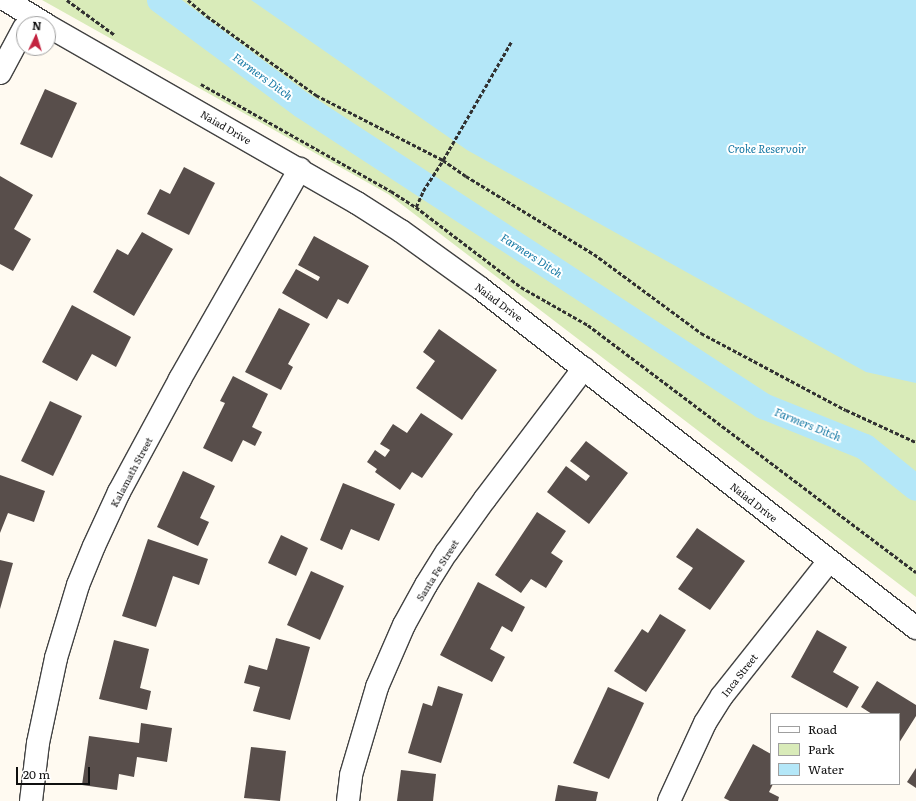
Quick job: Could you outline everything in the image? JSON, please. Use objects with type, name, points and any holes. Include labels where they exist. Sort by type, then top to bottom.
[{"type":"street","name":"Naiad Drive","points":[[6,0],[26,16]]},
{"type":"street","name":"Naiad Drive","points":[[56,35],[300,169],[357,202],[401,231],[480,288],[584,368],[916,628]]},
{"type":"street","points":[[0,73],[16,50]]},
{"type":"street","name":"Kalamath Street","points":[[31,801],[38,743],[56,658],[78,585],[94,546],[119,492],[180,379],[300,169]]},
{"type":"street","name":"Santa Fe Street","points":[[348,801],[351,775],[377,687],[404,625],[447,552],[480,505],[584,368]]},
{"type":"street","name":"Inca Street","points":[[669,801],[692,748],[722,696],[829,561]]},
{"type":"path","points":[[188,0],[207,16],[316,95],[443,160],[466,176],[594,254],[701,333],[846,410],[916,442]]},
{"type":"path","points":[[416,207],[422,191],[443,160],[511,42]]},
{"type":"green space","points":[[42,0],[916,0],[916,597],[388,194]]},
{"type":"water","name":"Croke Reservoir","points":[[251,0],[916,0],[916,383],[866,372],[467,150]]},
{"type":"building","points":[[45,89],[77,103],[52,158],[20,144]]},
{"type":"building","points":[[184,167],[215,183],[189,235],[147,214],[160,189],[170,194]]},
{"type":"building","points":[[0,176],[33,195],[14,229],[31,239],[13,271],[0,264]]},
{"type":"building","points":[[142,232],[173,249],[134,316],[93,292],[117,249],[128,255]]},
{"type":"building","points":[[314,236],[369,266],[348,304],[338,299],[327,319],[282,293],[296,269],[318,281],[320,277],[298,265]]},
{"type":"building","points":[[72,305],[131,337],[116,367],[92,354],[77,381],[42,362]]},
{"type":"building","points":[[279,308],[310,324],[288,364],[293,367],[281,390],[245,372]]},
{"type":"building","points":[[439,329],[497,370],[462,420],[416,388],[435,361],[423,352]]},
{"type":"building","points":[[233,376],[268,394],[252,427],[262,432],[255,446],[243,440],[232,462],[203,448],[225,403],[220,401]]},
{"type":"building","points":[[50,401],[82,416],[53,476],[21,461]]},
{"type":"building","points":[[421,413],[453,434],[422,478],[412,472],[400,490],[375,472],[377,469],[367,462],[375,450],[385,457],[390,450],[380,444],[393,424],[407,433]]},
{"type":"building","points":[[586,441],[628,473],[589,524],[547,492],[566,466],[586,481],[590,476],[570,461]]},
{"type":"building","points":[[183,471],[215,486],[200,518],[209,522],[198,546],[157,527]]},
{"type":"building","points":[[0,475],[45,491],[34,522],[8,513],[0,533]]},
{"type":"building","points":[[343,483],[395,504],[379,541],[351,529],[342,550],[320,540]]},
{"type":"building","points":[[537,512],[566,531],[551,553],[563,561],[546,588],[531,579],[521,593],[495,575]]},
{"type":"building","points":[[697,528],[745,561],[710,610],[678,589],[693,568],[676,557]]},
{"type":"building","points":[[281,535],[308,548],[296,576],[268,563]]},
{"type":"building","points":[[148,539],[208,559],[199,585],[173,576],[156,627],[122,616]]},
{"type":"building","points":[[0,560],[13,563],[0,609]]},
{"type":"building","points":[[311,571],[344,586],[320,640],[287,625]]},
{"type":"building","points":[[478,582],[525,607],[512,632],[502,626],[490,649],[505,657],[492,682],[440,655]]},
{"type":"building","points":[[660,614],[686,630],[646,692],[614,671],[642,629],[648,633]]},
{"type":"building","points":[[817,630],[847,647],[833,672],[859,687],[847,708],[791,677]]},
{"type":"building","points":[[276,638],[310,647],[290,720],[253,711],[260,687],[244,683],[249,665],[267,670]]},
{"type":"building","points":[[114,640],[149,649],[140,688],[151,691],[147,710],[99,699]]},
{"type":"building","points":[[877,681],[916,705],[916,716],[900,741],[900,713],[870,713],[861,707]]},
{"type":"building","points":[[438,686],[463,694],[441,763],[408,753],[423,703],[432,706]]},
{"type":"building","points":[[608,687],[644,703],[609,779],[573,763]]},
{"type":"building","points":[[141,723],[172,728],[167,762],[137,757],[134,777],[119,774],[117,790],[82,785],[89,736],[139,743]]},
{"type":"building","points":[[753,744],[770,753],[770,785],[772,785],[769,792],[779,797],[778,801],[730,801],[724,798]]},
{"type":"building","points":[[251,747],[286,751],[280,801],[244,798]]},
{"type":"building","points":[[916,768],[916,788],[907,782]]},
{"type":"building","points":[[401,770],[436,774],[433,801],[397,801]]},
{"type":"building","points":[[558,785],[598,792],[596,801],[555,801]]},
{"type":"waterway","name":"Farmers Ditch","points":[[160,0],[302,105],[763,406],[865,447],[916,488]]}]
